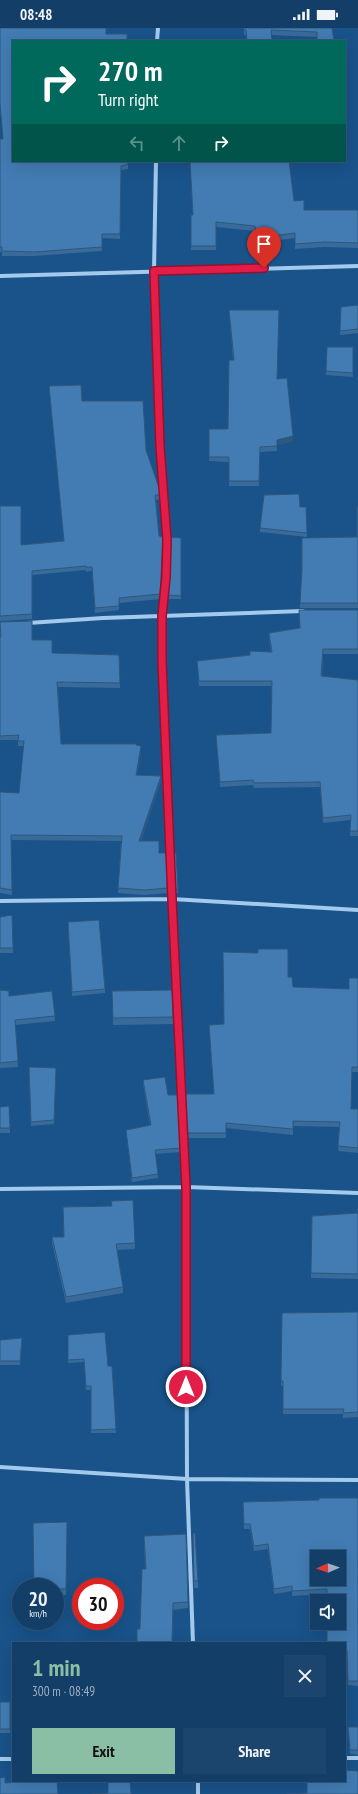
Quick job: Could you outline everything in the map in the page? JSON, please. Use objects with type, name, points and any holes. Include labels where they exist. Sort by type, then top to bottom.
[{"type":"street","points":[[157,40],[158,28]]},
{"type":"street","points":[[156,162],[154,271],[160,446],[167,540],[166,577],[162,616],[172,899],[186,1187],[187,1479],[193,1642]]},
{"type":"street","points":[[0,276],[358,266]]},
{"type":"street","points":[[24,624],[102,618],[309,611]]},
{"type":"street","points":[[0,902],[172,899],[358,910]]},
{"type":"street","points":[[0,1189],[186,1187],[358,1193]]},
{"type":"street","points":[[0,1467],[187,1479],[358,1480]]},
{"type":"street","points":[[346,1758],[358,1758]]},
{"type":"street","points":[[0,1759],[12,1759]]},
{"type":"street","points":[[198,1782],[198,1794]]},
{"type":"building","points":[[0,28],[106,28],[106,34],[127,34],[127,40],[12,40],[12,162],[127,162],[128,164],[121,166],[120,234],[102,234],[102,247],[34,252],[2,251],[2,247],[0,247],[0,139],[3,139],[0,103]]},
{"type":"building","points":[[244,28],[332,28],[334,40],[317,40],[317,32],[271,30],[272,40],[247,40],[246,30],[244,30]]},
{"type":"building","points":[[190,162],[289,162],[294,201],[304,200],[304,210],[358,210],[358,243],[324,242],[295,244],[295,233],[257,238],[255,226],[216,222],[216,246],[191,246],[191,215],[193,215]]},
{"type":"building","points":[[358,305],[358,329],[340,331],[341,307]]},
{"type":"building","points":[[229,310],[279,310],[277,379],[287,378],[293,436],[277,440],[277,446],[260,447],[259,481],[229,481],[229,457],[209,457],[209,429],[228,429],[229,360],[234,360]]},
{"type":"building","points":[[327,347],[353,347],[353,373],[326,371]]},
{"type":"building","points":[[81,385],[82,401],[143,401],[146,450],[160,491],[160,495],[155,495],[159,536],[163,537],[160,594],[119,598],[119,606],[95,608],[92,567],[86,566],[32,571],[32,614],[0,616],[0,506],[21,506],[21,545],[64,541],[49,386]]},
{"type":"building","points":[[299,494],[300,507],[306,507],[307,533],[260,528],[264,495]]},
{"type":"building","points":[[357,507],[358,603],[300,603],[302,538],[357,537]]},
{"type":"building","points":[[170,537],[181,538],[181,596],[167,595]]},
{"type":"building","points":[[299,610],[358,610],[358,649],[323,649],[321,676],[358,680],[358,831],[350,831],[351,815],[323,818],[320,782],[254,783],[253,780],[220,782],[216,735],[271,733],[272,681],[199,681],[197,661],[250,655],[250,651],[272,652],[269,633],[300,628]]},
{"type":"building","points":[[32,621],[32,640],[52,640],[52,653],[119,655],[120,683],[57,682],[61,744],[136,744],[141,746],[136,775],[161,776],[139,841],[159,841],[159,853],[167,853],[168,888],[145,890],[118,888],[122,836],[11,835],[12,890],[0,888],[0,792],[19,793],[24,741],[18,741],[19,735],[0,736],[0,622]]},
{"type":"building","points":[[174,853],[176,853],[178,889],[175,889]]},
{"type":"building","points":[[12,915],[13,948],[0,948],[0,917]]},
{"type":"building","points":[[99,920],[105,989],[72,992],[68,922]]},
{"type":"building","points":[[258,949],[288,949],[288,977],[292,977],[293,987],[349,989],[349,978],[358,978],[358,1067],[352,1067],[351,1109],[358,1109],[358,1148],[338,1146],[340,1122],[293,1121],[293,1129],[226,1123],[226,1133],[187,1133],[185,1094],[214,1094],[209,1025],[224,1024],[223,952],[258,953]]},
{"type":"building","points":[[0,990],[9,991],[9,996],[52,991],[55,1016],[15,1020],[18,1061],[0,1063]]},
{"type":"building","points":[[172,990],[173,1017],[113,1018],[112,991]]},
{"type":"building","points":[[29,1067],[56,1068],[54,1120],[31,1122]]},
{"type":"building","points":[[165,1077],[168,1095],[178,1095],[181,1148],[155,1150],[158,1174],[132,1178],[126,1130],[151,1125],[143,1080]]},
{"type":"building","points":[[9,1106],[10,1128],[0,1128],[0,1107]]},
{"type":"building","points":[[133,1200],[135,1243],[116,1244],[123,1287],[66,1297],[52,1237],[64,1237],[63,1207],[112,1206],[111,1201]]},
{"type":"building","points":[[358,1213],[358,1274],[311,1273],[312,1216]]},
{"type":"building","points":[[358,1312],[358,1412],[343,1413],[344,1409],[283,1409],[283,1381],[281,1381],[282,1313]]},
{"type":"building","points":[[105,1332],[108,1366],[112,1366],[116,1429],[91,1430],[91,1386],[86,1386],[84,1359],[68,1360],[68,1335]]},
{"type":"building","points":[[22,1338],[20,1361],[0,1361],[0,1340]]},
{"type":"building","points":[[319,1498],[358,1498],[358,1681],[348,1681],[346,1642],[327,1642],[327,1630],[346,1630],[346,1594],[327,1594],[327,1589],[292,1591],[292,1586],[274,1589],[268,1544],[254,1546],[250,1524],[244,1524],[243,1502],[319,1500]]},
{"type":"building","points":[[67,1522],[66,1589],[64,1589],[64,1578],[34,1578],[33,1523]]},
{"type":"building","points":[[193,1533],[195,1533],[198,1581],[194,1581]]},
{"type":"building","points":[[186,1534],[188,1602],[173,1603],[172,1642],[137,1642],[137,1629],[140,1629],[142,1569],[146,1569],[144,1536]]},
{"type":"building","points":[[0,1702],[10,1702],[10,1729],[0,1729]]},
{"type":"building","points":[[348,1727],[358,1727],[358,1750],[350,1750]]},
{"type":"building","points":[[346,1770],[358,1771],[358,1794],[287,1794],[307,1793],[307,1782],[346,1782]]},
{"type":"building","points":[[5,1777],[5,1783],[57,1782],[58,1794],[0,1794],[0,1778]]},
{"type":"building","points":[[108,1782],[130,1782],[131,1794],[92,1794],[108,1793]]},
{"type":"route","points":[[186,1387],[186,1187],[162,661],[162,616],[166,577],[167,540],[160,446],[154,271],[264,268]]}]
